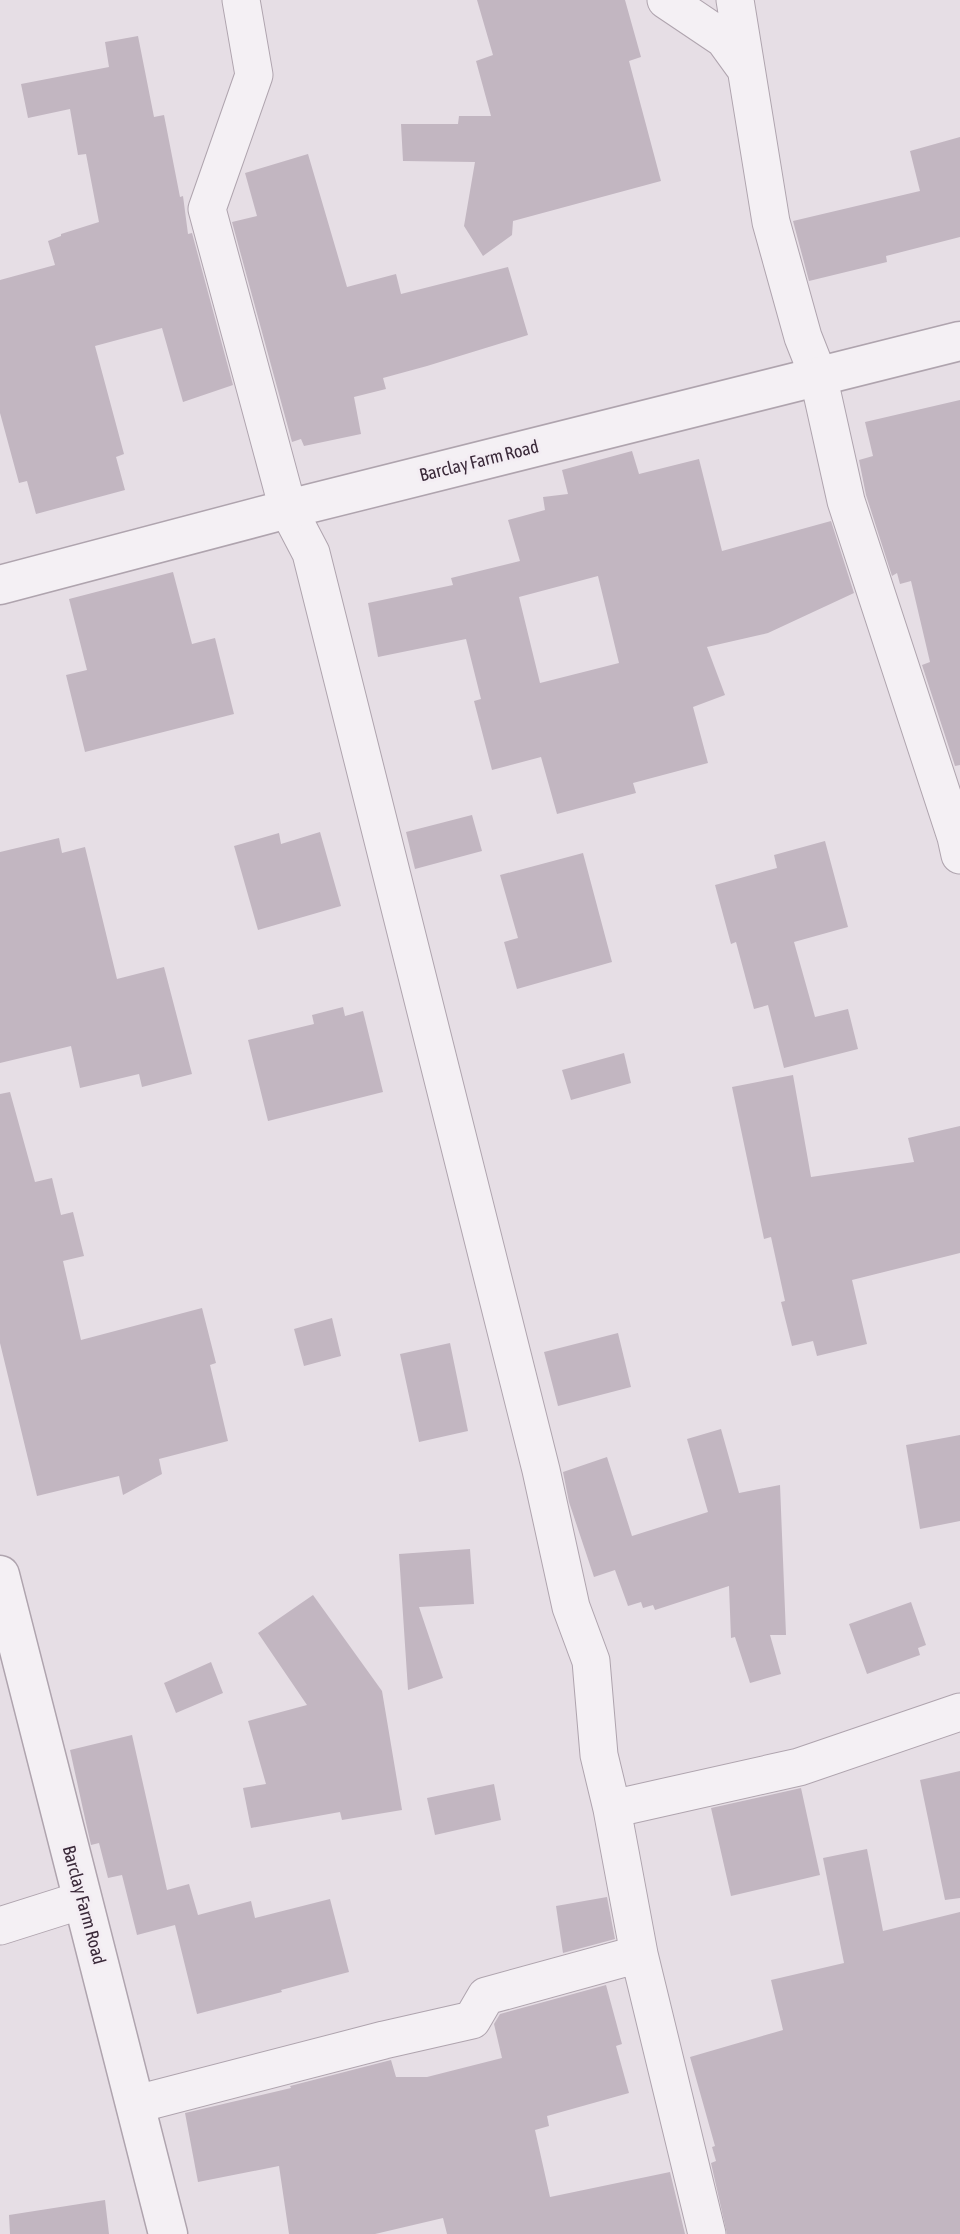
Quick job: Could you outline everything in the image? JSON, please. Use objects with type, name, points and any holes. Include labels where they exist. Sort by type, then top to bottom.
[{"type":"street","points":[[241,0],[254,75],[207,209],[288,509],[311,553],[541,1470],[571,1606],[591,1661],[599,1755],[612,1809],[639,1954],[707,2234]]},
{"type":"street","points":[[666,0],[724,38],[745,68]]},
{"type":"street","points":[[735,0],[771,222],[803,337],[818,375],[846,501],[960,855]]},
{"type":"street","name":"Barclay Farm Road","points":[[0,585],[288,509],[960,341]]},
{"type":"street","name":"Barclay Farm Road","points":[[0,1575],[168,2234]]},
{"type":"street","points":[[612,1809],[799,1767],[960,1713]]},
{"type":"street","points":[[0,1926],[82,1900]]},
{"type":"street","points":[[137,2104],[472,2020],[486,1996],[639,1954]]},
{"type":"building","points":[[477,0],[625,0],[641,57],[629,61],[661,181],[513,221],[512,235],[483,256],[464,226],[475,162],[403,161],[401,124],[458,124],[459,116],[491,116],[476,61],[493,55]]},
{"type":"building","points":[[138,36],[154,117],[164,115],[180,197],[183,196],[188,234],[192,233],[233,385],[183,402],[162,328],[95,346],[124,454],[116,457],[125,490],[36,514],[27,481],[19,483],[0,413],[0,280],[55,265],[48,241],[99,222],[86,154],[78,155],[70,109],[28,118],[21,84],[109,67],[105,42]]},
{"type":"building","points":[[960,137],[960,237],[886,256],[887,262],[809,281],[793,221],[920,191],[910,151]]},
{"type":"building","points":[[308,154],[347,287],[396,274],[401,294],[508,267],[528,335],[383,378],[386,389],[354,397],[361,434],[304,446],[301,439],[292,442],[232,222],[257,216],[245,173]]},
{"type":"building","points":[[960,400],[960,765],[955,766],[922,665],[930,662],[911,581],[900,584],[897,573],[892,576],[866,495],[859,460],[873,456],[865,422]]},
{"type":"building","points":[[632,451],[639,474],[699,459],[722,551],[831,521],[854,593],[768,633],[707,647],[725,695],[693,707],[708,763],[633,783],[636,793],[557,814],[541,757],[492,770],[474,701],[481,699],[466,639],[378,657],[368,603],[453,585],[451,578],[520,561],[508,520],[545,510],[543,497],[568,494],[562,470]],"holes":[[[598,576],[619,663],[540,683],[519,597]]]},
{"type":"building","points":[[173,572],[192,644],[215,638],[234,714],[85,752],[66,675],[87,670],[69,599]]},
{"type":"building","points":[[472,815],[482,851],[415,869],[406,832]]},
{"type":"building","points":[[320,832],[341,906],[258,930],[234,846],[279,833],[281,844]]},
{"type":"building","points":[[59,838],[62,853],[85,847],[117,979],[164,967],[192,1074],[142,1087],[139,1074],[80,1088],[71,1046],[0,1063],[0,852]]},
{"type":"building","points":[[825,841],[848,927],[794,942],[815,1017],[848,1009],[858,1049],[784,1068],[768,1005],[754,1009],[736,942],[731,944],[715,885],[777,868],[774,855]]},
{"type":"building","points":[[583,853],[612,962],[517,989],[504,942],[518,938],[500,875]]},
{"type":"building","points":[[343,1007],[345,1016],[363,1011],[383,1092],[268,1121],[248,1040],[314,1024],[312,1015]]},
{"type":"building","points":[[624,1053],[631,1083],[571,1100],[562,1070]]},
{"type":"building","points":[[793,1075],[811,1177],[914,1162],[908,1138],[960,1126],[960,1253],[852,1280],[867,1344],[817,1356],[813,1341],[792,1346],[781,1302],[785,1301],[771,1237],[764,1239],[732,1087]]},
{"type":"building","points":[[10,1092],[35,1182],[52,1178],[61,1215],[73,1212],[84,1256],[63,1261],[81,1340],[202,1308],[216,1363],[210,1365],[228,1441],[159,1459],[162,1474],[123,1495],[119,1476],[37,1496],[0,1343],[0,1094]]},
{"type":"building","points":[[332,1318],[341,1356],[304,1366],[294,1329]]},
{"type":"building","points":[[618,1333],[631,1387],[558,1406],[544,1352]]},
{"type":"building","points":[[450,1343],[468,1431],[419,1442],[400,1354]]},
{"type":"building","points":[[721,1429],[739,1493],[780,1485],[786,1635],[770,1635],[781,1674],[750,1683],[735,1637],[731,1638],[729,1586],[655,1610],[653,1605],[643,1608],[641,1602],[628,1606],[615,1570],[594,1577],[569,1502],[563,1472],[607,1457],[632,1536],[708,1512],[687,1439]]},
{"type":"building","points":[[960,1435],[960,1521],[920,1529],[906,1445]]},
{"type":"building","points":[[470,1549],[474,1604],[419,1607],[443,1678],[408,1690],[399,1554]]},
{"type":"building","points":[[313,1595],[382,1691],[402,1810],[342,1820],[340,1812],[251,1828],[243,1788],[266,1784],[248,1721],[307,1705],[258,1633]]},
{"type":"building","points":[[911,1602],[926,1645],[918,1648],[920,1655],[867,1674],[849,1624]]},
{"type":"building","points":[[211,1662],[223,1693],[176,1713],[164,1683]]},
{"type":"building","points":[[132,1735],[167,1890],[189,1884],[198,1915],[251,1901],[255,1918],[330,1899],[349,1972],[197,2014],[175,1925],[137,1935],[122,1875],[108,1878],[99,1843],[91,1845],[70,1750]]},
{"type":"building","points":[[960,1771],[960,1898],[945,1900],[920,1780]]},
{"type":"building","points":[[494,1784],[501,1820],[435,1835],[427,1798]]},
{"type":"building","points":[[801,1788],[820,1875],[731,1896],[711,1808]]},
{"type":"building","points":[[867,1849],[883,1931],[960,1912],[960,2234],[727,2234],[711,2163],[716,2161],[712,2147],[715,2146],[690,2057],[783,2030],[771,1980],[844,1963],[823,1858]]},
{"type":"building","points":[[607,1897],[615,1939],[563,1953],[556,1906]]},
{"type":"building","points":[[606,1985],[622,2044],[616,2046],[629,2093],[547,2116],[549,2126],[535,2130],[550,2197],[670,2172],[685,2234],[447,2234],[443,2218],[375,2234],[289,2234],[279,2166],[198,2182],[185,2113],[291,2088],[290,2086],[391,2060],[396,2077],[427,2077],[502,2058],[494,2024],[500,2014]]},
{"type":"building","points":[[105,2200],[109,2234],[10,2234],[9,2215]]}]
